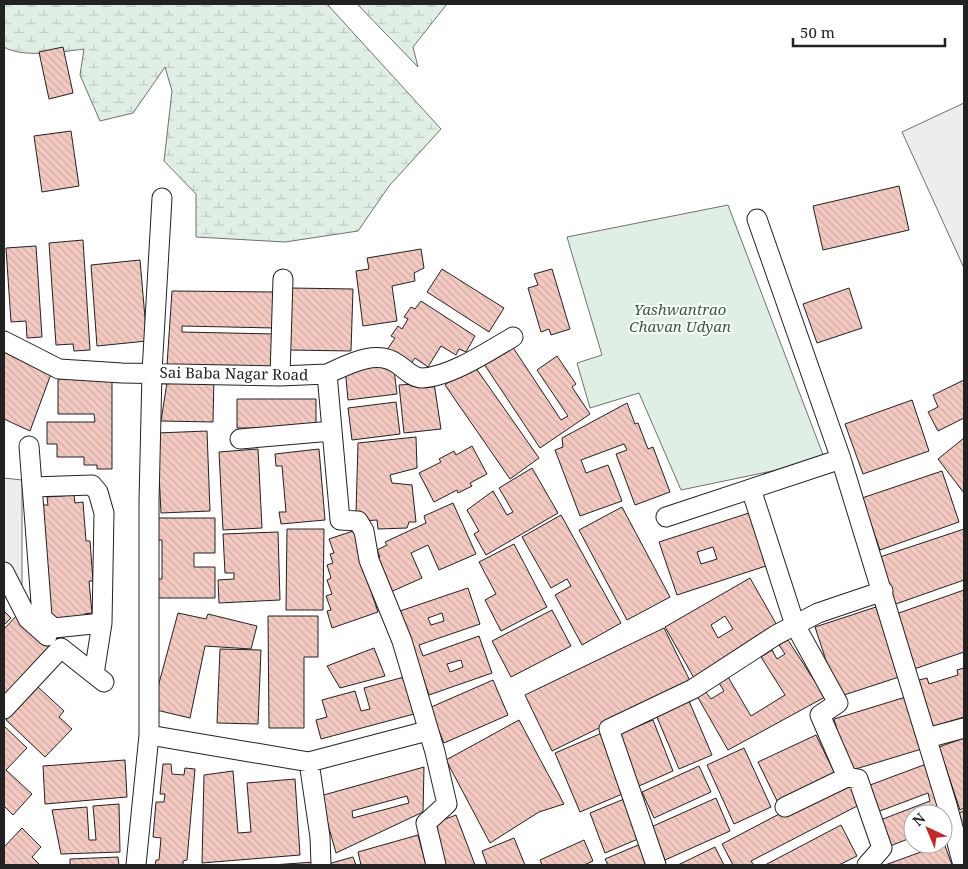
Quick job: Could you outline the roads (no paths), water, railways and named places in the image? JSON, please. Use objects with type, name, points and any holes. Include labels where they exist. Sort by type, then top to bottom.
[{"type":"street","points":[[136,865],[149,735],[149,501],[152,372],[162,198]]},
{"type":"street","points":[[757,219],[842,459],[883,590],[963,865]]},
{"type":"street","points":[[280,376],[283,279]]},
{"type":"street","points":[[327,374],[358,360],[376,358],[393,360],[410,374],[420,378],[433,377],[476,360],[513,337]]},
{"type":"street","name":"Sai Baba Nagar Road","points":[[4,341],[59,369],[122,373],[152,372],[280,376],[327,374],[340,520],[358,521],[364,531],[369,560],[402,641],[427,731],[435,752],[447,804],[426,823],[436,865]]},
{"type":"street","points":[[240,439],[332,430]]},
{"type":"street","points":[[29,446],[32,487],[43,626],[61,648],[99,678],[104,513],[98,492],[92,485],[32,487]]},
{"type":"street","points":[[666,517],[842,459]]},
{"type":"street","points":[[751,489],[795,625],[838,703],[820,715],[847,777]]},
{"type":"street","points":[[4,572],[28,619],[43,626],[54,628],[102,623]]},
{"type":"street","points":[[656,865],[609,729],[693,689],[795,625],[818,613],[883,590]]},
{"type":"street","points":[[4,709],[61,648]]},
{"type":"street","points":[[927,738],[964,728]]},
{"type":"street","points":[[149,735],[309,762],[427,731]]},
{"type":"street","points":[[309,762],[320,837],[321,865]]},
{"type":"street","points":[[785,807],[847,777],[858,779],[882,848],[868,865]]},
{"type":"park label","name":"Yashwantrao Chavan Udyan","points":[[680,318]]}]
